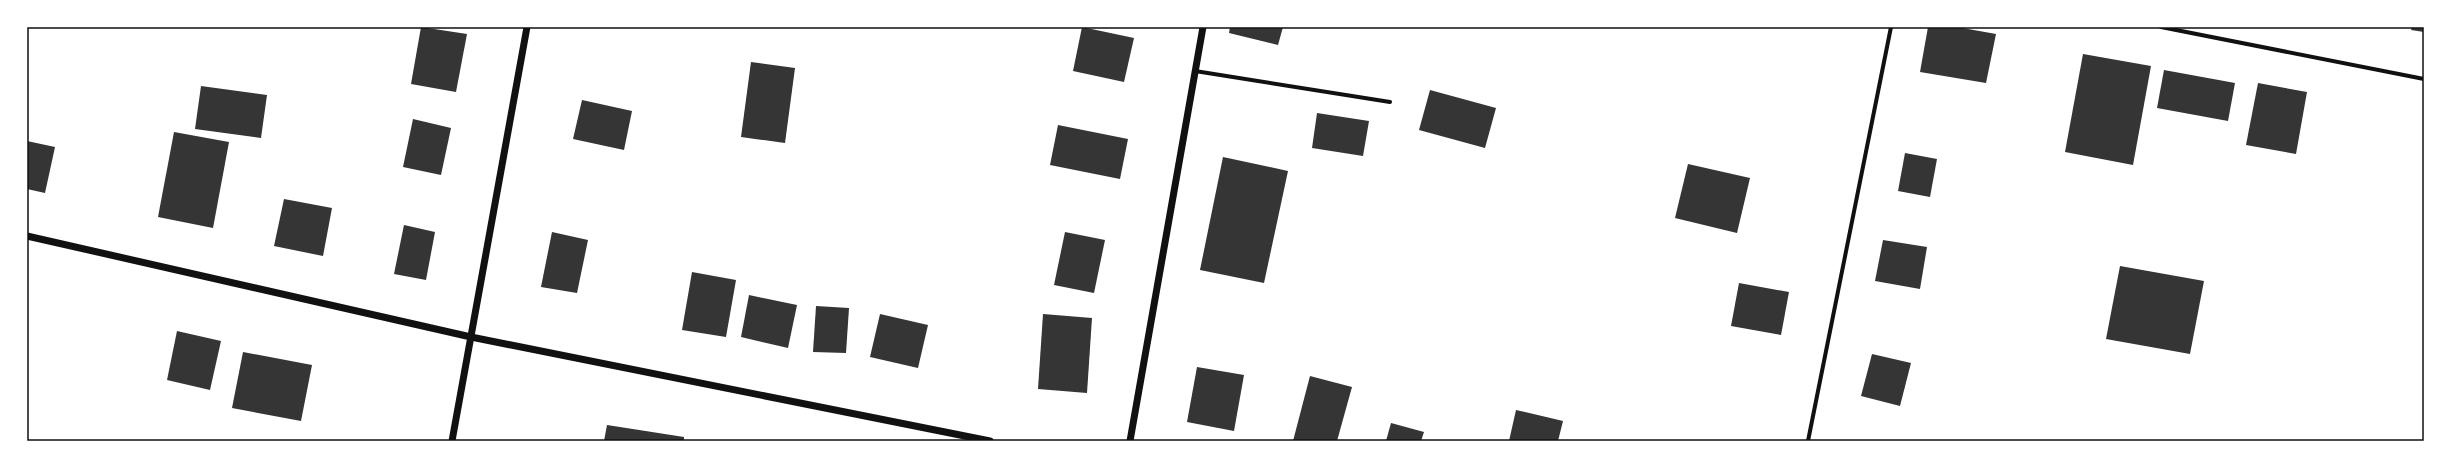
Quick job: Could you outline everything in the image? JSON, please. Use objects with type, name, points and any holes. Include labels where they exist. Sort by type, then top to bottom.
[{"type":"street","points":[[452,441],[527,27]]},
{"type":"street","points":[[1130,441],[1203,27]]},
{"type":"street","points":[[1808,441],[1891,27]]},
{"type":"street","points":[[2161,27],[2424,79]]},
{"type":"street","points":[[1195,71],[1390,102]]},
{"type":"street","points":[[27,236],[471,337],[990,441]]},
{"type":"building","points":[[421,27],[467,34],[456,92],[411,84]]},
{"type":"building","points":[[1082,27],[1134,38],[1124,82],[1073,71]]},
{"type":"building","points":[[1230,27],[1283,27],[1278,45],[1229,33]]},
{"type":"building","points":[[1928,27],[1957,27],[1996,34],[1986,83],[1920,72]]},
{"type":"building","points":[[2412,27],[2424,27],[2424,32],[2411,30]]},
{"type":"building","points":[[2083,54],[2151,66],[2133,165],[2065,152]]},
{"type":"building","points":[[751,62],[795,68],[785,143],[741,137]]},
{"type":"building","points":[[2164,70],[2235,83],[2228,121],[2157,108]]},
{"type":"building","points":[[2258,83],[2307,92],[2296,154],[2246,145]]},
{"type":"building","points":[[201,86],[267,95],[261,138],[195,129]]},
{"type":"building","points":[[1430,90],[1496,108],[1485,148],[1419,130]]},
{"type":"building","points":[[582,100],[632,111],[624,150],[573,139]]},
{"type":"building","points":[[1317,113],[1369,121],[1363,156],[1312,148]]},
{"type":"building","points":[[413,119],[451,128],[441,175],[403,167]]},
{"type":"building","points":[[1058,125],[1128,139],[1120,179],[1050,165]]},
{"type":"building","points":[[174,132],[229,142],[213,228],[158,217]]},
{"type":"building","points":[[27,141],[55,147],[45,193],[27,189]]},
{"type":"building","points":[[1905,153],[1937,159],[1930,197],[1898,191]]},
{"type":"building","points":[[1223,157],[1288,171],[1264,283],[1200,270]]},
{"type":"building","points":[[1688,164],[1750,178],[1737,233],[1675,218]]},
{"type":"building","points":[[284,199],[332,208],[323,256],[274,246]]},
{"type":"building","points":[[404,225],[435,232],[426,280],[394,274]]},
{"type":"building","points":[[552,232],[588,240],[577,293],[541,287]]},
{"type":"building","points":[[1065,232],[1105,240],[1094,293],[1054,285]]},
{"type":"building","points":[[1883,240],[1927,247],[1920,289],[1875,281]]},
{"type":"building","points":[[2120,266],[2204,281],[2190,354],[2106,339]]},
{"type":"building","points":[[692,272],[736,280],[726,337],[682,330]]},
{"type":"building","points":[[1739,283],[1789,292],[1781,335],[1731,326]]},
{"type":"building","points":[[749,295],[797,305],[788,348],[741,337]]},
{"type":"building","points":[[816,306],[849,308],[846,353],[813,352]]},
{"type":"building","points":[[880,314],[928,325],[918,368],[870,357]]},
{"type":"building","points":[[1043,314],[1092,318],[1087,393],[1038,389]]},
{"type":"building","points":[[177,331],[221,341],[210,390],[167,380]]},
{"type":"building","points":[[243,352],[312,365],[301,421],[232,408]]},
{"type":"building","points":[[1872,354],[1911,363],[1900,406],[1861,396]]},
{"type":"building","points":[[1197,367],[1244,375],[1234,431],[1187,422]]},
{"type":"building","points":[[1310,376],[1352,387],[1337,441],[1293,441]]},
{"type":"building","points":[[1516,410],[1563,421],[1558,441],[1509,441]]},
{"type":"building","points":[[1391,423],[1424,432],[1421,441],[1386,441]]},
{"type":"building","points":[[607,425],[684,437],[684,441],[604,441]]}]
